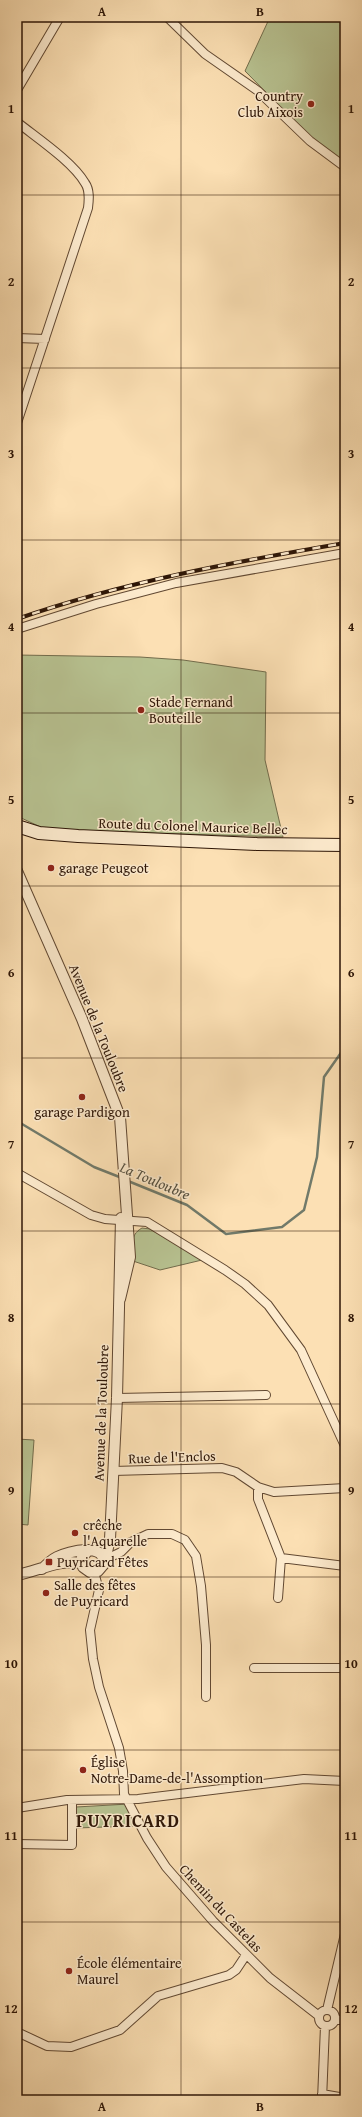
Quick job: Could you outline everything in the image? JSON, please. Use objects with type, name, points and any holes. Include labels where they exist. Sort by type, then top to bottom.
[{"type":"main road","name":"Route du Colonel Maurice Bellec","points":[[17,826],[39,833]]},
{"type":"main road","name":"Route du Colonel Maurice Bellec","points":[[17,839],[20,836],[39,833],[177,841],[345,845]]},
{"type":"street","points":[[17,90],[60,17]]},
{"type":"street","points":[[167,17],[205,54],[258,91],[310,141],[345,167]]},
{"type":"street","points":[[17,122],[75,170],[86,184],[89,196],[88,208],[17,424]]},
{"type":"street","points":[[17,338],[45,338]]},
{"type":"street","points":[[17,629],[96,604],[176,583],[345,553]]},
{"type":"street","name":"Avenue de la Touloubre","points":[[17,873],[82,1019],[120,1117],[125,1170],[124,1220],[130,1257],[120,1299],[110,1539],[107,1552],[98,1554]]},
{"type":"street","points":[[17,1172],[91,1215],[105,1219],[147,1222],[169,1234],[225,1270],[268,1305],[305,1357],[345,1446]]},
{"type":"street","points":[[117,1398],[266,1395]]},
{"type":"street","name":"Rue de l'Enclos","points":[[113,1471],[222,1468],[236,1472],[258,1487],[274,1492],[345,1488]]},
{"type":"street","points":[[258,1487],[258,1499],[281,1558],[278,1598]]},
{"type":"street","points":[[42,1569],[59,1556],[121,1552],[131,1542],[148,1534],[172,1534],[184,1540],[196,1556],[201,1586],[206,1645],[206,1697]]},
{"type":"street","points":[[98,1554],[102,1568],[94,1572],[86,1570],[81,1563],[82,1557],[98,1554]]},
{"type":"street","points":[[281,1558],[345,1566]]},
{"type":"street","points":[[17,1575],[42,1569],[60,1562],[81,1563]]},
{"type":"street","points":[[94,1572],[99,1590],[90,1630],[93,1659],[99,1687],[119,1748],[123,1771],[124,1794],[127,1798]]},
{"type":"street","points":[[254,1668],[345,1668]]},
{"type":"street","points":[[17,1808],[72,1800],[138,1799],[304,1779],[345,1781]]},
{"type":"street","name":"Chemin du Castelas","points":[[127,1798],[147,1838],[166,1867],[246,1955],[270,1978],[319,2016]]},
{"type":"street","points":[[17,1844],[72,1845],[72,1800]]},
{"type":"street","points":[[327,2010],[345,1934]]},
{"type":"street","points":[[17,2032],[47,2046],[60,2048],[89,2042],[127,2026],[158,1996],[229,1975],[236,1970],[246,1955]]},
{"type":"street","points":[[327,2010],[332,2012],[335,2019],[333,2024],[325,2026],[319,2021],[319,2016],[322,2011],[327,2010]]},
{"type":"street","points":[[335,2019],[345,2021]]},
{"type":"street","points":[[325,2026],[322,2097],[345,2098]]},
{"type":"green space","name":"Country Club Aixois","points":[[270,17],[345,17],[345,163],[310,137],[245,71]]},
{"type":"green space","name":"Stade Fernand Bouteille","points":[[17,655],[140,657],[183,660],[266,672],[265,760],[283,837],[47,830],[17,816]]},
{"type":"green space","points":[[142,1228],[150,1229],[202,1260],[160,1270],[133,1261],[133,1238]]},
{"type":"green space","points":[[17,1439],[34,1440],[28,1525],[17,1524]]},
{"type":"green space","points":[[129,1804],[136,1826],[76,1828],[76,1807]]},
{"type":"waterway","name":"La Touloubre","points":[[128,1181],[187,1205],[226,1234],[282,1227],[304,1210],[317,1157],[324,1077],[345,1047]]},
{"type":"waterway","name":"La Touloubre","points":[[17,1121],[94,1167],[122,1178]]},
{"type":"railway","points":[[17,619],[97,594],[179,574],[345,543]]},
{"type":"place","name":"Country Club Aixois","points":[[311,104]]},
{"type":"place","name":"Stade Fernand Bouteille","points":[[141,710]]},
{"type":"place","name":"garage Peugeot","points":[[51,868]]},
{"type":"place","name":"garage Pardigon","points":[[82,1097]]},
{"type":"place","name":"crêche l'Aquarelle","points":[[75,1533]]},
{"type":"place","name":"Puyricard Fêtes","points":[[49,1562]]},
{"type":"place","name":"Salle des fêtes de Puyricard","points":[[46,1593]]},
{"type":"place","name":"Église Notre-Dame-de-l'Assomption","points":[[83,1770]]},
{"type":"place","name":"École élémentaire Maurel","points":[[69,1971]]},
{"type":"district","name":"PUYRICARD","points":[[128,1821]]}]
